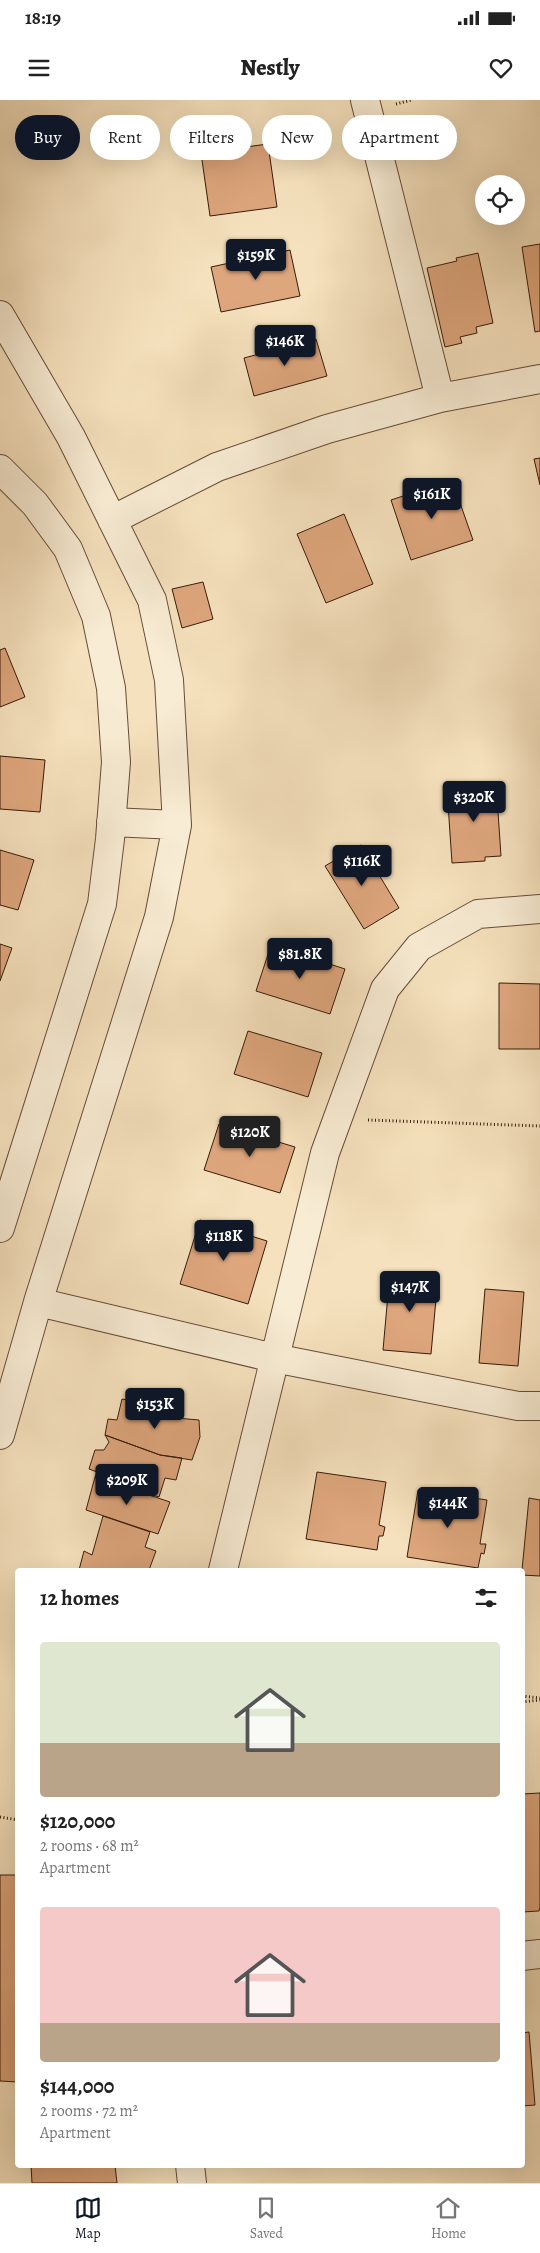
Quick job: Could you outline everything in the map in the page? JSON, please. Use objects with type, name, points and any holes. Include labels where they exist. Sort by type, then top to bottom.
[{"type":"street","points":[[365,100],[440,398]]},
{"type":"street","points":[[0,315],[71,437],[152,600],[169,680],[177,825],[159,916],[38,1302],[0,1435]]},
{"type":"street","points":[[112,520],[217,467],[327,429],[440,398],[540,379]]},
{"type":"street","points":[[0,470],[35,504],[68,549],[96,616],[111,688],[116,762],[102,904],[0,1228]]},
{"type":"street","points":[[111,822],[177,825]]},
{"type":"street","points":[[223,1568],[325,1153],[385,989],[419,947],[478,914],[540,910]]},
{"type":"street","points":[[38,1302],[274,1358],[518,1406],[540,1406]]},
{"type":"street","points":[[525,1956],[540,1954]]},
{"type":"street","points":[[190,2168],[192,2183]]},
{"type":"path","points":[[338,1119],[540,1126]]},
{"type":"path","points":[[525,1696],[540,1699]]},
{"type":"path","points":[[525,1702],[540,1699]]},
{"type":"path","points":[[0,1817],[15,1820]]},
{"type":"building","points":[[262,145],[262,160],[270,160],[277,207],[210,216],[202,160],[252,160],[252,146]]},
{"type":"building","points":[[540,244],[540,331],[535,332],[522,247]]},
{"type":"building","points":[[290,250],[300,296],[221,312],[211,267]]},
{"type":"building","points":[[478,253],[493,323],[476,327],[477,333],[460,337],[462,343],[445,347],[427,268],[457,261],[456,258]]},
{"type":"building","points":[[316,339],[327,376],[254,396],[244,358]]},
{"type":"building","points":[[540,458],[540,485],[534,459]]},
{"type":"building","points":[[452,480],[473,540],[411,560],[391,500]]},
{"type":"building","points":[[344,514],[373,584],[326,603],[297,534]]},
{"type":"building","points":[[203,582],[213,619],[182,628],[172,589]]},
{"type":"building","points":[[5,648],[25,697],[0,707],[0,650]]},
{"type":"building","points":[[0,756],[45,760],[40,812],[0,809]]},
{"type":"building","points":[[496,782],[501,856],[485,857],[485,861],[452,863],[447,789],[477,787],[477,783]]},
{"type":"building","points":[[361,845],[399,908],[364,929],[325,866]]},
{"type":"building","points":[[0,850],[34,860],[18,910],[0,905]]},
{"type":"building","points":[[0,944],[12,948],[0,981]]},
{"type":"building","points":[[271,945],[345,969],[330,1014],[256,991]]},
{"type":"building","points":[[499,983],[540,984],[540,1049],[499,1049]]},
{"type":"building","points":[[248,1031],[322,1053],[308,1097],[234,1074]]},
{"type":"building","points":[[219,1124],[295,1147],[280,1193],[204,1170]]},
{"type":"building","points":[[200,1220],[267,1241],[248,1304],[180,1284]]},
{"type":"building","points":[[390,1272],[438,1277],[431,1354],[383,1350]]},
{"type":"building","points":[[485,1289],[524,1292],[518,1366],[479,1363]]},
{"type":"building","points":[[122,1399],[168,1408],[165,1417],[199,1420],[200,1437],[192,1460],[160,1455],[105,1435],[108,1419],[117,1420]]},
{"type":"building","points":[[105,1435],[160,1455],[182,1458],[176,1480],[165,1478],[159,1497],[95,1477],[97,1472],[89,1469],[95,1450],[104,1450],[109,1442]]},
{"type":"building","points":[[317,1472],[386,1482],[379,1525],[385,1527],[383,1536],[379,1536],[377,1550],[306,1539]]},
{"type":"building","points":[[95,1477],[170,1502],[158,1534],[86,1510]]},
{"type":"building","points":[[418,1490],[487,1500],[480,1544],[486,1544],[484,1554],[481,1553],[478,1568],[407,1557]]},
{"type":"building","points":[[529,1498],[540,1500],[540,1576],[525,1575],[525,1568],[522,1568]]},
{"type":"building","points":[[103,1516],[150,1532],[145,1547],[156,1551],[150,1568],[80,1568],[84,1551],[92,1555]]},
{"type":"building","points":[[540,1793],[539,1911],[525,1912],[525,1794]]},
{"type":"building","points":[[0,1875],[15,1875],[15,2082],[0,2081]]},
{"type":"building","points":[[529,2032],[535,2105],[525,2106],[525,2033]]},
{"type":"building","points":[[31,2168],[115,2168],[117,2183],[32,2183]]}]
